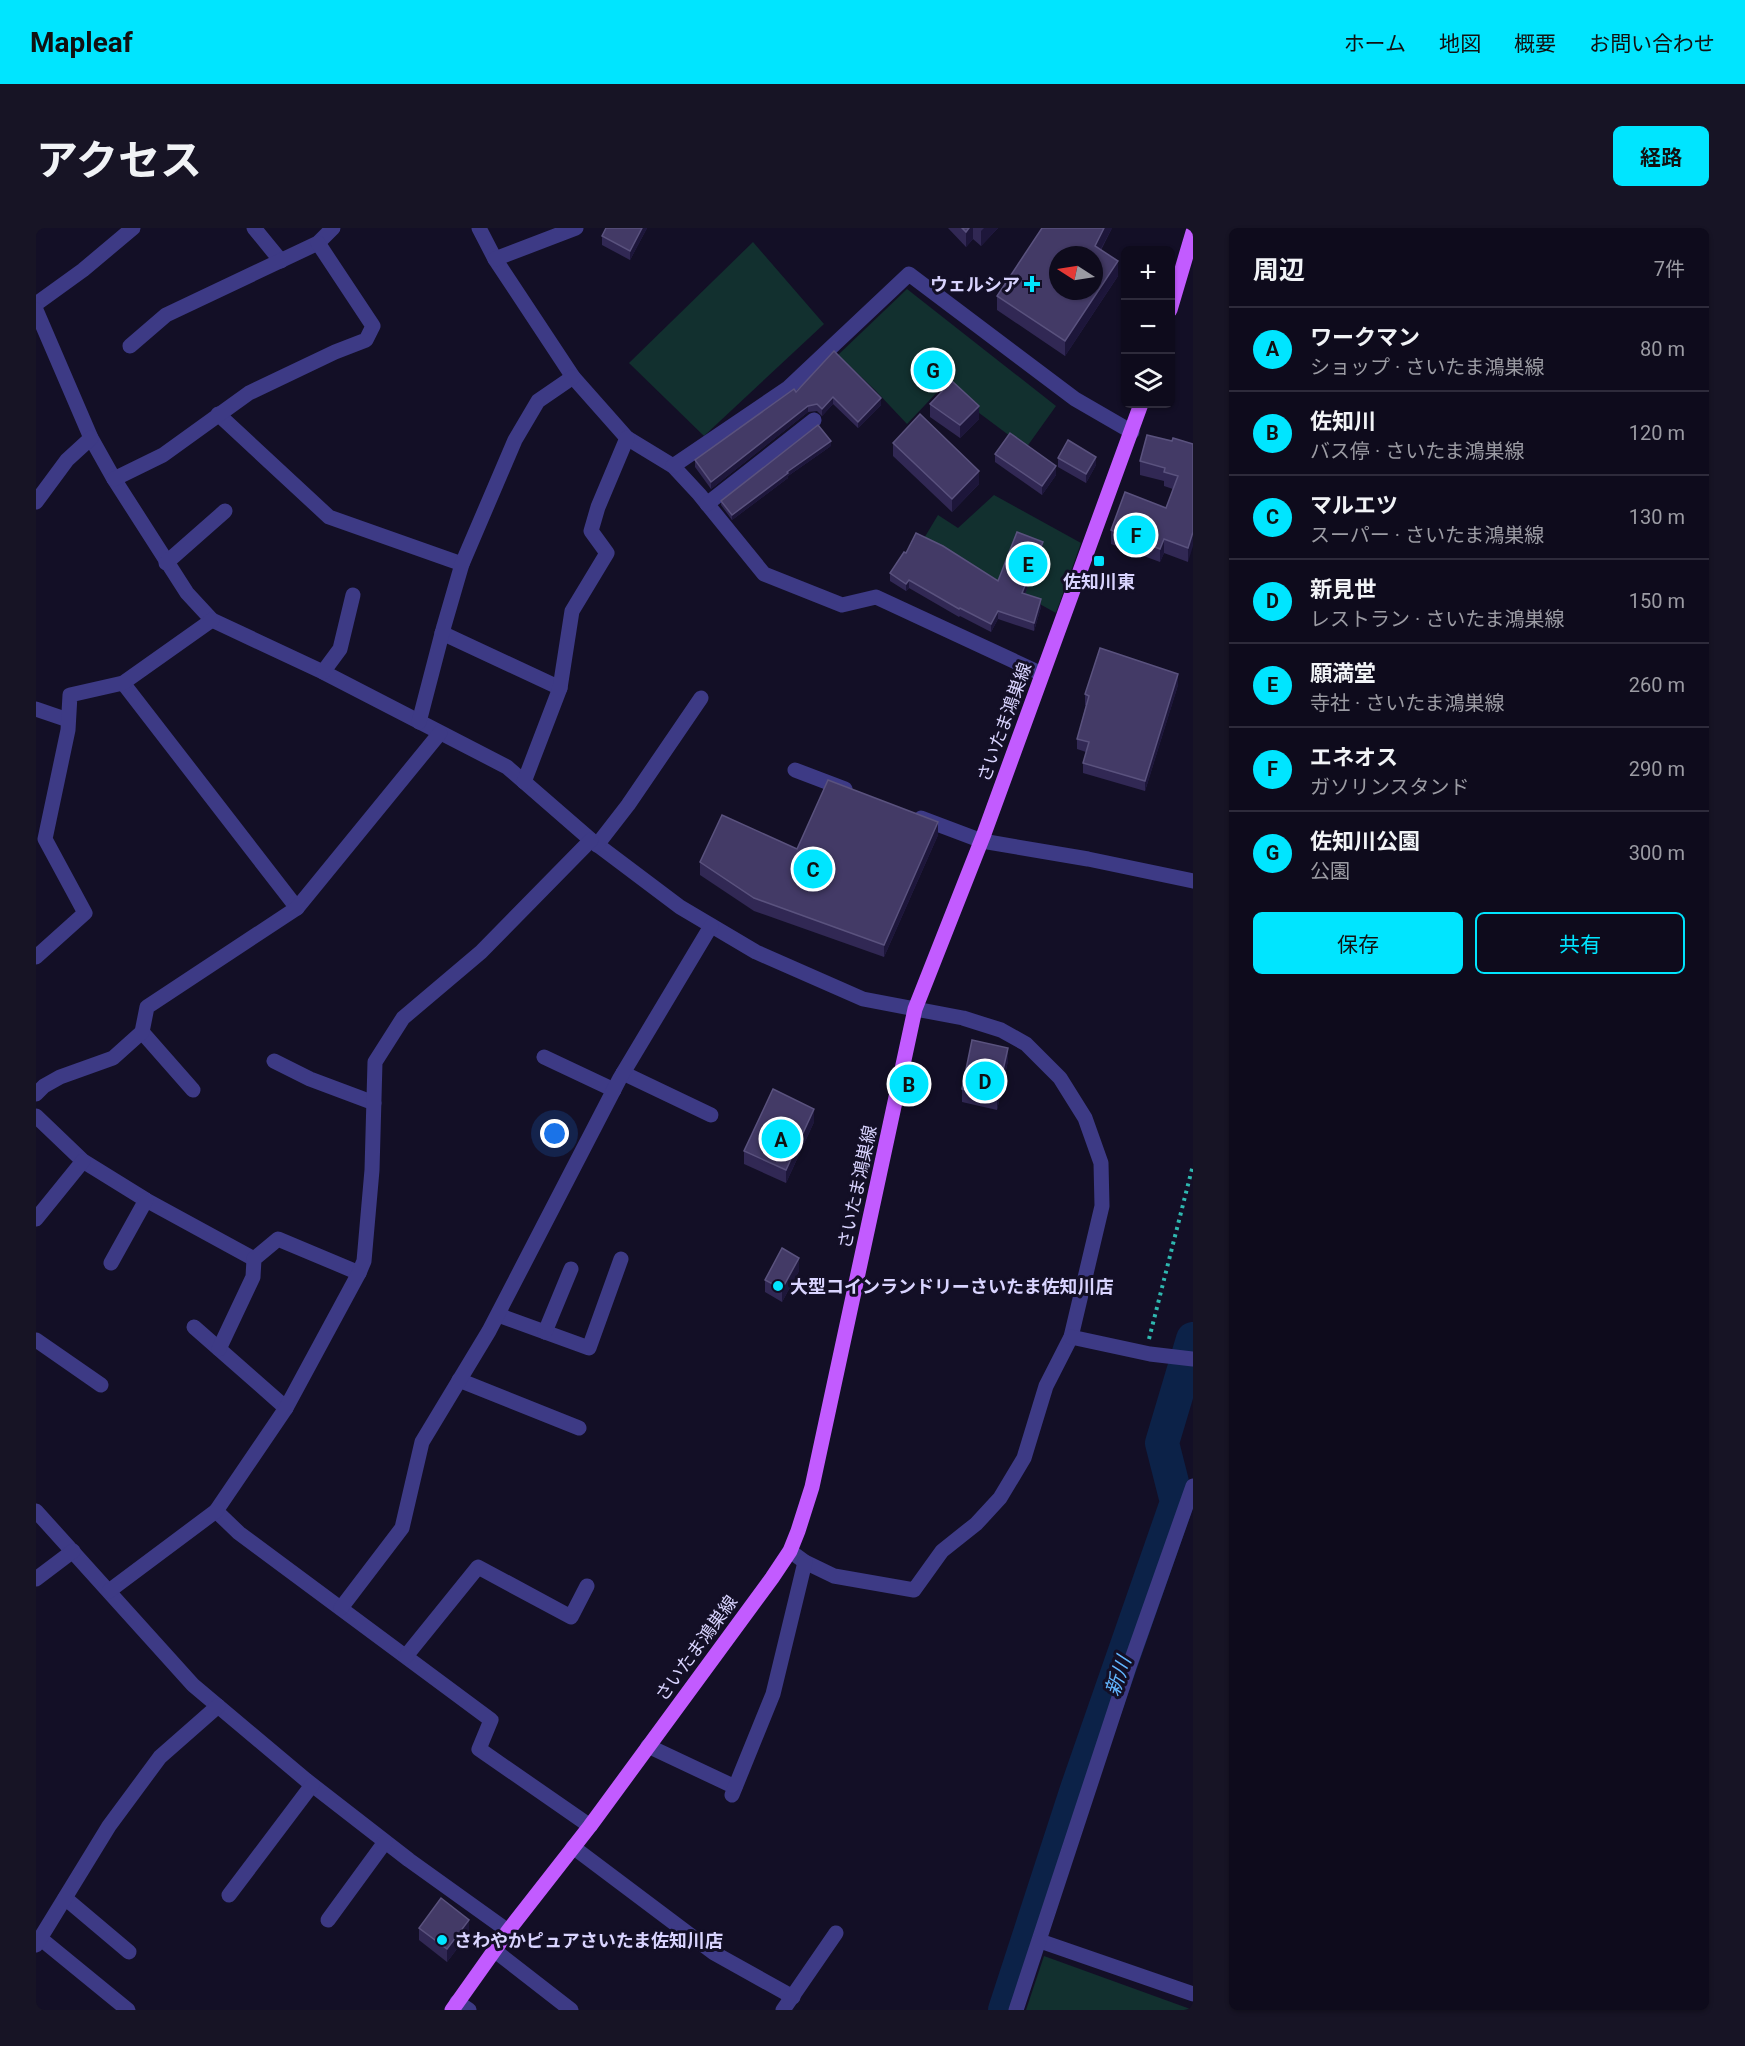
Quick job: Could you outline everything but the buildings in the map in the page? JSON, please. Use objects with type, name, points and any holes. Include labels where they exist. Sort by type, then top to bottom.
[{"type":"main road","points":[[1173,300],[1193,232]]},
{"type":"main road","name":"さいたま鴻巣線","points":[[460,2007],[507,1931],[590,1826],[790,1551],[812,1487],[915,1009],[981,841],[1140,408]]},
{"type":"street","points":[[36,304],[133,228]]},
{"type":"street","points":[[254,228],[281,261]]},
{"type":"street","points":[[129,346],[166,315],[318,243],[333,228]]},
{"type":"street","points":[[479,228],[495,259],[573,377],[627,438],[673,466],[764,574],[842,605],[876,597],[1042,674]]},
{"type":"street","points":[[495,259],[576,228]]},
{"type":"street","points":[[114,479],[163,455],[249,393],[334,352],[366,340],[373,326],[318,243]]},
{"type":"street","points":[[673,466],[788,388],[909,274],[1076,399],[1132,432]]},
{"type":"street","points":[[36,310],[92,438],[114,479],[186,593],[212,620],[323,672],[507,766],[594,842],[680,907],[756,952],[863,999],[963,1018],[1001,1030],[1026,1044],[1060,1078],[1085,1118],[1101,1163],[1102,1206],[1071,1337],[1046,1386],[1024,1458],[1000,1498],[976,1524],[942,1551],[914,1590],[834,1576],[804,1562],[790,1551]]},
{"type":"street","points":[[419,722],[462,564],[515,440],[538,401],[573,377]]},
{"type":"street","points":[[218,414],[329,517],[462,564]]},
{"type":"street","points":[[707,504],[814,420]]},
{"type":"street","points":[[36,502],[67,460],[92,438]]},
{"type":"street","points":[[524,782],[560,688],[572,612],[607,553],[591,531],[598,507],[627,438]]},
{"type":"street","points":[[166,564],[225,512]]},
{"type":"street","points":[[323,672],[340,650],[353,595]]},
{"type":"street","points":[[36,957],[85,913],[45,839],[68,730],[70,695],[123,682],[212,620]]},
{"type":"street","points":[[442,633],[560,688]]},
{"type":"street","points":[[123,682],[297,908]]},
{"type":"street","points":[[109,1591],[216,1511],[286,1408],[359,1273],[364,1261],[372,1170],[375,1062],[403,1018],[481,952],[594,842],[628,805],[701,698]]},
{"type":"street","points":[[36,709],[68,720]]},
{"type":"street","points":[[39,1085],[113,1058],[142,1032],[147,1007],[297,908],[440,733]]},
{"type":"street","points":[[795,770],[861,795]]},
{"type":"street","points":[[905,812],[981,841],[1088,859],[1193,881]]},
{"type":"street","points":[[342,1608],[402,1528],[422,1442],[498,1315],[623,1073],[711,926]]},
{"type":"street","points":[[142,1032],[193,1090]]},
{"type":"street","points":[[544,1057],[614,1090]]},
{"type":"street","points":[[274,1061],[310,1079],[374,1103]]},
{"type":"street","points":[[623,1073],[711,1115]]},
{"type":"street","points":[[36,1116],[83,1161],[146,1200],[254,1259]]},
{"type":"street","points":[[36,1219],[83,1161]]},
{"type":"street","points":[[111,1263],[146,1200]]},
{"type":"street","points":[[219,1349],[253,1277],[254,1259],[278,1239],[359,1273]]},
{"type":"street","points":[[498,1315],[589,1348],[621,1259]]},
{"type":"street","points":[[544,1332],[571,1269]]},
{"type":"street","points":[[194,1327],[286,1408]]},
{"type":"street","points":[[1071,1337],[1148,1353],[1193,1359]]},
{"type":"street","points":[[36,1340],[101,1385]]},
{"type":"street","points":[[459,1380],[579,1428]]},
{"type":"street","points":[[1016,2010],[1129,1667],[1193,1486]]},
{"type":"street","points":[[36,1511],[194,1685],[312,1785],[385,1842],[507,1931]]},
{"type":"street","points":[[216,1511],[239,1533],[491,1720],[479,1749],[590,1826]]},
{"type":"street","points":[[36,1579],[73,1551]]},
{"type":"street","points":[[648,1746],[734,1791],[773,1694],[804,1562]]},
{"type":"street","points":[[406,1656],[478,1567],[571,1617],[588,1586]]},
{"type":"street","points":[[128,2010],[38,1942],[110,1826],[160,1757],[218,1706]]},
{"type":"street","points":[[229,1895],[312,1785]]},
{"type":"street","points":[[328,1920],[385,1842]]},
{"type":"street","points":[[573,1847],[714,1953],[793,1997]]},
{"type":"street","points":[[65,1898],[129,1952]]},
{"type":"street","points":[[783,2010],[836,1933]]},
{"type":"street","points":[[1040,1941],[1193,1994]]},
{"type":"street","points":[[494,1950],[570,2010]]},
{"type":"path","points":[[1148,1353],[1193,1165]]},
{"type":"green space","points":[[753,242],[824,324],[704,436],[629,363]]},
{"type":"green space","points":[[907,289],[1056,406],[1026,448],[943,386],[907,424],[838,355]]},
{"type":"green space","points":[[994,495],[1081,543],[1056,613],[923,540],[938,515],[958,528]]},
{"type":"green space","points":[[1044,1956],[1193,2010],[1026,2010]]},
{"type":"waterway","name":"新川","points":[[1005,2010],[1077,1789],[1177,1502],[1162,1443],[1193,1339]]},
{"type":"place","name":"ウェルシア","points":[[1032,284]]},
{"type":"place","name":"佐知川公園","points":[[933,370]]},
{"type":"place","name":"エネオス","points":[[1136,535]]},
{"type":"place","name":"佐知川東","points":[[1099,561]]},
{"type":"place","name":"願満堂","points":[[1028,564]]},
{"type":"place","name":"マルエツ","points":[[813,869]]},
{"type":"place","name":"新見世","points":[[985,1081]]},
{"type":"place","name":"佐知川","points":[[909,1084]]},
{"type":"place","name":"ワークマン","points":[[781,1139]]},
{"type":"place","name":"大型コインランドリーさいたま佐知川店","points":[[778,1286]]},
{"type":"place","name":"さわやかピュアさいたま佐知川店","points":[[442,1940]]}]
